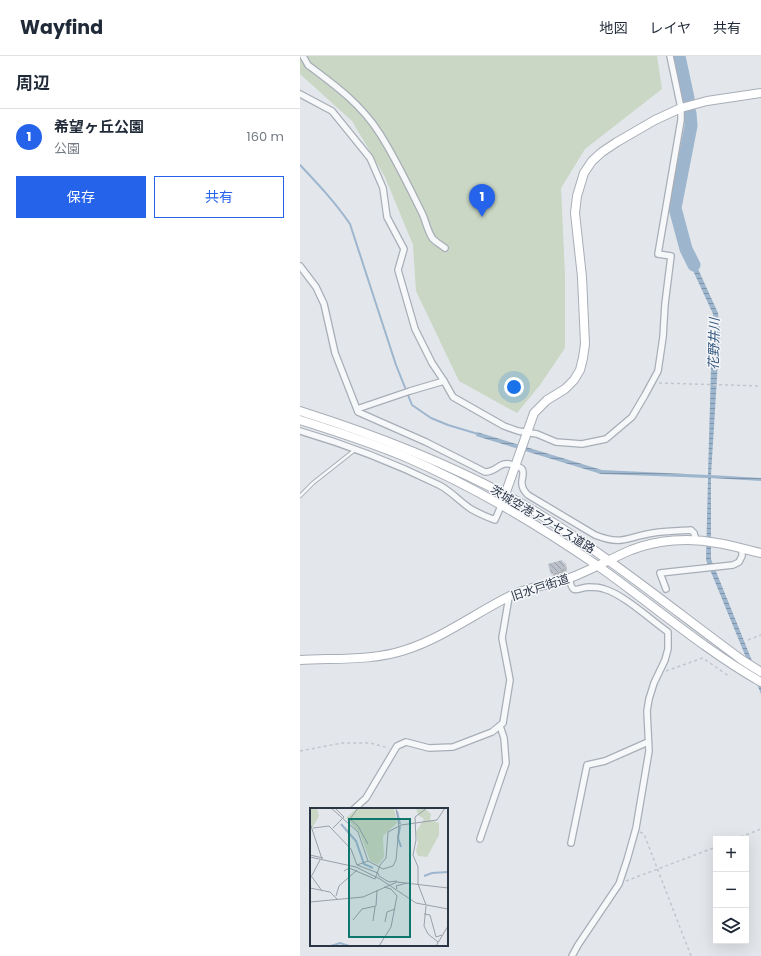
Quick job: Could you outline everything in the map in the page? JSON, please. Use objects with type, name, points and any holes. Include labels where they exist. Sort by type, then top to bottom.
[{"type":"main road","points":[[502,506],[534,413],[574,380],[580,370],[583,358],[585,344],[583,292],[575,212],[577,196],[584,173],[597,157],[617,142],[648,123],[681,108],[707,101],[761,93]]},
{"type":"main road","name":"茨城空港アクセス道路","points":[[300,411],[354,428],[406,448],[505,495],[568,532],[609,560],[742,660],[761,672]]},
{"type":"main road","name":"茨城空港アクセス道路","points":[[300,420],[352,436],[404,457],[502,506],[550,534],[598,566],[727,661],[761,682]]},
{"type":"main road","name":"旧水戸街道","points":[[300,660],[373,657],[404,651],[438,635],[509,597],[527,590],[569,578],[631,550],[654,544],[679,540],[716,542],[761,553]]},
{"type":"street","points":[[303,56],[308,64],[355,102],[366,114],[380,134],[396,164],[422,214],[430,235],[445,248]]},
{"type":"street","points":[[300,94],[332,112],[370,158],[383,188],[387,217],[404,249],[398,270],[415,329],[432,363],[453,397],[504,426],[518,431],[537,434],[556,442],[582,444],[606,439],[632,417],[658,371],[672,256],[658,254],[680,128],[681,108],[670,56]]},
{"type":"street","points":[[300,266],[316,287],[324,304],[335,353],[358,412],[426,442],[485,472],[494,471],[502,464],[506,463],[521,468],[523,471],[521,482],[522,487],[528,495],[595,534],[614,541],[652,533],[691,530],[700,541]]},
{"type":"street","points":[[357,409],[402,393],[444,381]]},
{"type":"street","points":[[300,431],[334,440],[374,456],[440,486],[453,494],[470,508],[495,520],[502,506]]},
{"type":"street","points":[[666,589],[660,572],[733,565],[739,562],[742,556],[742,549]]},
{"type":"street","points":[[569,578],[571,586],[575,590],[595,587],[603,588],[615,593],[668,632],[668,649],[649,699],[647,711],[648,751],[636,828],[619,884],[572,956]]},
{"type":"street","points":[[355,808],[366,798],[397,746],[406,742],[429,748],[453,747],[492,732],[503,724],[510,680],[502,638],[509,597]]},
{"type":"street","points":[[480,839],[506,763],[504,738],[500,726]]},
{"type":"street","points":[[571,843],[587,765],[605,761],[648,742]]},
{"type":"lane","points":[[300,496],[313,483],[356,449]]},
{"type":"path","points":[[652,382],[761,386]]},
{"type":"path","points":[[748,640],[761,635]]},
{"type":"path","points":[[659,673],[703,658],[730,677]]},
{"type":"path","points":[[300,751],[342,743],[370,743],[395,749]]},
{"type":"path","points":[[636,828],[644,834],[691,956]]},
{"type":"path","points":[[743,836],[761,829]]},
{"type":"path","points":[[619,884],[713,848]]},
{"type":"green space","points":[[300,56],[657,56],[662,89],[585,149],[561,188],[565,275],[565,348],[540,385],[517,413],[459,381],[416,291],[413,245],[385,177],[352,121],[300,74]]},
{"type":"water","points":[[689,249],[718,313],[720,329],[711,475],[761,478],[761,481],[711,478],[711,559],[761,683],[761,694],[706,560],[708,478],[601,474],[476,436],[477,432],[602,470],[708,475],[711,368],[714,329],[713,314],[684,251]]},
{"type":"building","points":[[562,560],[565,568],[551,574],[548,564]]},
{"type":"waterway","name":"花野井川","points":[[679,56],[688,98]]},
{"type":"waterway","name":"花野井川","points":[[690,113],[691,126],[675,208],[686,249],[694,265]]},
{"type":"waterway","points":[[300,165],[320,186],[350,224],[396,365],[412,405],[431,418],[478,434]]},
{"type":"place","name":"希望ヶ丘公園","points":[[482,217]]}]
